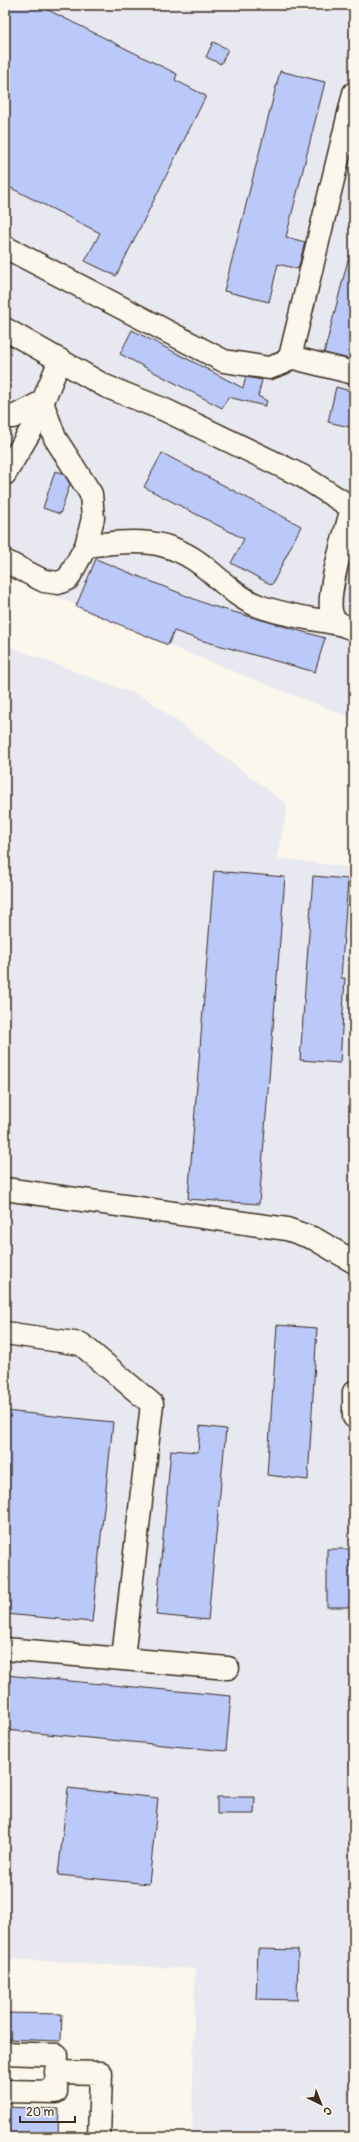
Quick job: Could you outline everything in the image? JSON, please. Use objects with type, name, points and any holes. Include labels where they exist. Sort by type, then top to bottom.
[{"type":"lane","points":[[5,247],[224,361],[269,368],[283,364],[290,357],[354,93]]},
{"type":"lane","points":[[5,330],[106,386],[165,410],[302,476],[353,509],[330,599],[332,616],[346,627]]},
{"type":"lane","points":[[290,357],[354,373]]},
{"type":"lane","points":[[5,474],[31,430],[60,360]]},
{"type":"lane","points":[[5,416],[13,417],[42,402]]},
{"type":"lane","points":[[5,561],[44,581],[58,583],[68,579],[86,546],[93,518],[91,494],[54,438],[42,402]]},
{"type":"lane","points":[[86,546],[131,541],[160,544],[180,550],[199,562],[233,591],[258,606],[346,627]]},
{"type":"lane","points":[[5,1189],[287,1229],[315,1239],[354,1262]]},
{"type":"lane","points":[[5,1333],[81,1344],[152,1404],[124,1658]]},
{"type":"lane","points":[[354,1392],[354,1417]]},
{"type":"lane","points":[[5,1649],[228,1668]]},
{"type":"lane","points":[[5,2053],[57,2055],[56,2092],[5,2091]]},
{"type":"lane","points":[[56,2072],[101,2073],[99,2137]]},
{"type":"shaded area","points":[[5,5],[354,5],[354,719],[167,645],[5,574]]},
{"type":"shaded area","points":[[5,645],[146,698],[288,805],[277,858],[354,868],[354,2137],[192,2137],[195,1969],[5,1959]]},
{"type":"building","points":[[5,5],[38,5],[177,74],[175,80],[206,96],[116,276],[85,261],[100,233],[5,185]]},
{"type":"building","points":[[213,42],[228,49],[221,64],[206,57]]},
{"type":"building","points":[[280,71],[325,82],[286,237],[305,242],[298,269],[278,264],[269,302],[224,291]]},
{"type":"building","points":[[349,256],[354,256],[354,360],[324,353]]},
{"type":"building","points":[[132,330],[243,388],[246,377],[262,380],[258,396],[267,401],[265,406],[228,397],[222,408],[120,354]]},
{"type":"building","points":[[336,387],[354,392],[354,428],[328,422]]},
{"type":"building","points":[[162,453],[301,526],[272,585],[231,563],[244,539],[144,487]]},
{"type":"building","points":[[55,471],[63,473],[70,484],[60,514],[43,508]]},
{"type":"building","points":[[96,559],[209,605],[325,638],[315,672],[200,640],[174,631],[168,645],[76,606]]},
{"type":"building","points":[[214,871],[285,877],[259,1204],[188,1199]]},
{"type":"building","points":[[313,876],[348,879],[341,978],[345,978],[340,1063],[300,1060]]},
{"type":"building","points":[[277,1325],[317,1328],[308,1480],[267,1475]]},
{"type":"building","points":[[5,1411],[113,1422],[92,1622],[5,1614]]},
{"type":"building","points":[[200,1426],[226,1429],[208,1620],[156,1615],[171,1450],[198,1452]]},
{"type":"building","points":[[327,1549],[354,1549],[354,1607],[327,1607]]},
{"type":"building","points":[[5,1675],[231,1696],[226,1751],[5,1730]]},
{"type":"building","points":[[68,1788],[158,1798],[149,1884],[58,1875]]},
{"type":"building","points":[[217,1797],[255,1797],[254,1814],[217,1814]]},
{"type":"building","points":[[258,1949],[298,1950],[297,2000],[256,1999]]},
{"type":"building","points":[[5,2013],[62,2014],[61,2041],[5,2039]]},
{"type":"building","points":[[5,2107],[59,2109],[58,2136],[5,2134]]}]
